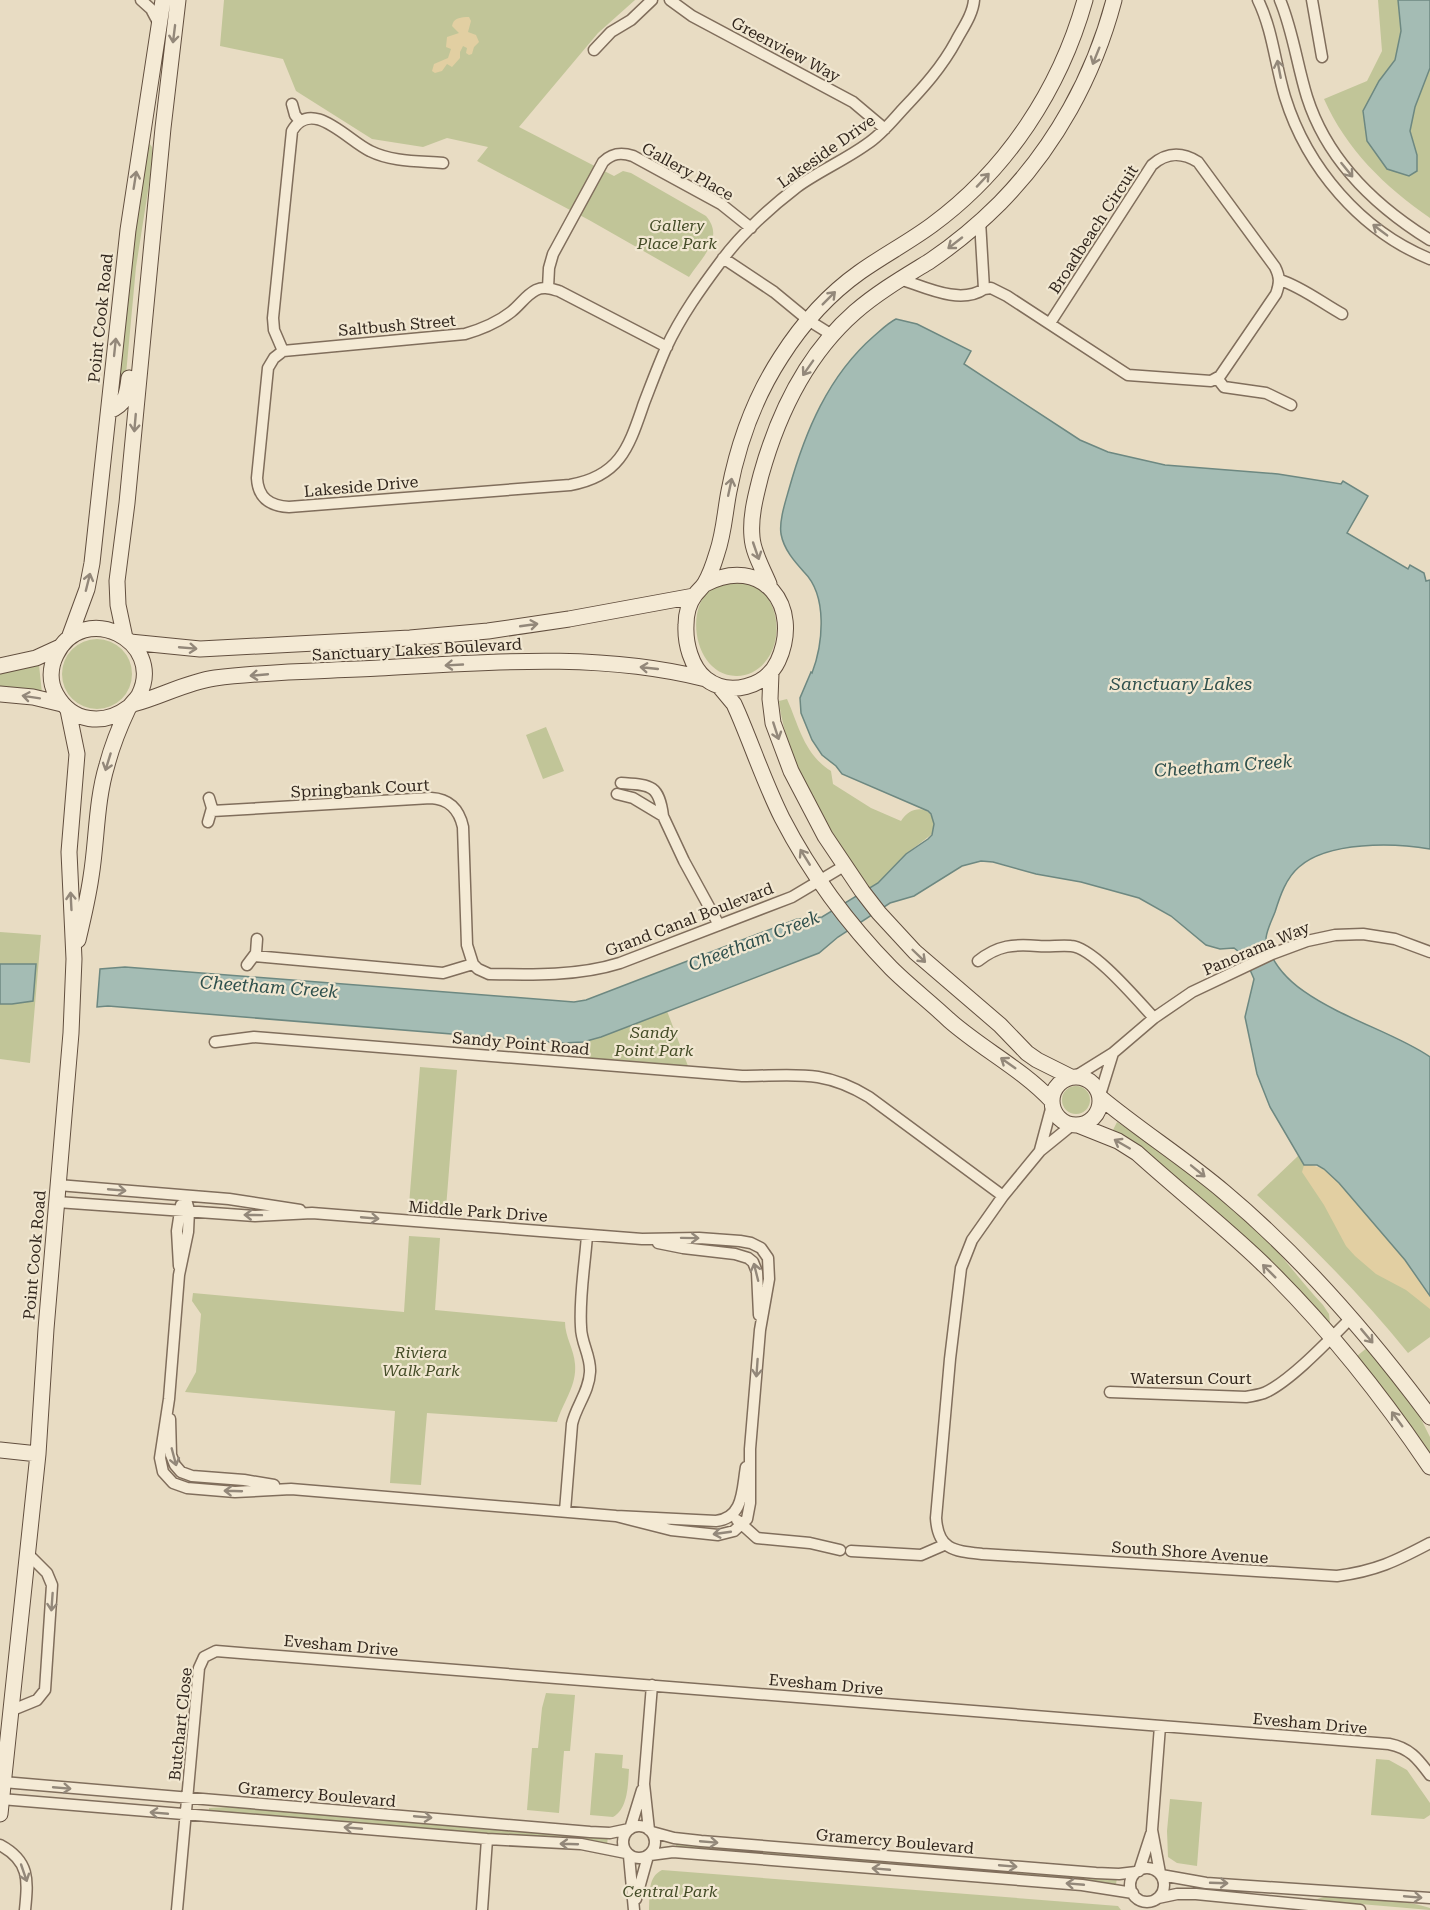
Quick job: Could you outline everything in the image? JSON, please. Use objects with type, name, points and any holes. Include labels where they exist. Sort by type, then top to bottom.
[{"type":"street","points":[[141,0],[151,9],[160,26]]},
{"type":"street","name":"Point Cook Road","points":[[64,643],[87,589],[92,563],[128,230],[164,0]]},
{"type":"street","points":[[128,640],[118,605],[117,581],[127,503],[163,128],[178,0]]},
{"type":"street","points":[[594,50],[611,32],[631,20],[652,0]]},
{"type":"street","name":"Greenview Way","points":[[670,0],[692,16],[853,102],[885,129]]},
{"type":"street","name":"Lakeside Drive","points":[[283,351],[274,358],[268,368],[258,485],[266,501],[279,507],[570,485],[596,477],[617,461],[630,444],[667,347],[687,309],[723,258],[751,228],[797,187],[869,143],[885,129],[934,76],[965,24],[974,0]]},
{"type":"street","points":[[705,584],[719,546],[729,488],[749,421],[779,360],[808,320],[830,296],[861,271],[917,236],[959,203],[1005,156],[1037,110],[1066,56],[1085,0]]},
{"type":"street","points":[[1114,0],[1092,65],[1064,120],[1018,184],[948,248],[877,294],[853,313],[832,335],[791,394],[773,437],[756,493],[752,537],[753,546],[768,584],[782,606],[786,631],[780,657],[771,674],[771,714],[780,744],[805,799],[844,866],[879,913],[934,970],[1000,1025],[1027,1053],[1073,1076],[1091,1081],[1100,1097],[1226,1193],[1300,1262],[1352,1317],[1430,1417]]},
{"type":"street","points":[[1258,0],[1274,45],[1285,95],[1295,123],[1327,178],[1355,210],[1397,242],[1430,259]]},
{"type":"street","points":[[1280,0],[1307,96],[1326,139],[1364,190],[1430,240]]},
{"type":"street","points":[[1312,0],[1322,57]]},
{"type":"street","points":[[292,104],[295,115],[300,121]]},
{"type":"street","points":[[283,351],[274,330],[273,318],[291,137],[296,125],[309,118],[319,119],[370,151],[396,159],[443,163]]},
{"type":"street","points":[[143,126],[163,128]]},
{"type":"street","points":[[1308,148],[1326,139]]},
{"type":"street","name":"Gallery Place","points":[[548,288],[549,268],[553,254],[603,162],[611,155],[624,153],[633,156],[720,204],[751,228]]},
{"type":"street","name":"Broadbeach Circuit","points":[[1050,323],[1152,165],[1172,154],[1188,155],[1198,162],[1275,267],[1280,280]]},
{"type":"street","points":[[959,203],[980,221],[984,289]]},
{"type":"street","points":[[109,411],[123,403],[126,398],[138,284],[152,237]]},
{"type":"street","points":[[723,258],[832,335]]},
{"type":"street","points":[[861,271],[877,294]]},
{"type":"street","points":[[900,279],[955,295],[976,294],[991,288],[1050,323],[1128,375],[1201,382],[1217,378],[1276,294],[1280,280],[1292,284],[1342,314]]},
{"type":"street","points":[[548,288],[559,291],[667,347]]},
{"type":"street","name":"Saltbush Street","points":[[283,351],[465,334],[495,322],[512,312],[534,291],[548,288]]},
{"type":"street","points":[[1217,378],[1224,387],[1266,393],[1291,405]]},
{"type":"street","points":[[768,584],[756,578],[732,575],[717,577],[705,584],[694,596],[687,612],[686,641],[698,671],[734,704],[773,800],[820,881],[855,927],[892,968],[958,1028],[1036,1084],[1052,1103],[1059,1118],[1118,1141],[1137,1153],[1260,1262],[1332,1337],[1381,1397],[1430,1467]]},
{"type":"street","name":"Sanctuary Lakes Boulevard","points":[[128,640],[200,649],[421,637],[488,631],[569,619],[694,596]]},
{"type":"street","points":[[0,666],[36,658],[80,632],[91,628],[103,628],[128,640],[137,651],[144,672],[139,694],[131,706],[118,715],[106,719],[93,720],[80,717],[65,707],[33,697],[0,693]]},
{"type":"street","points":[[64,643],[53,661],[51,676],[54,691],[65,707]]},
{"type":"street","name":"Sanctuary Lakes Boulevard","points":[[131,706],[189,684],[214,679],[274,673],[507,662],[598,663],[671,670],[713,683]]},
{"type":"street","points":[[713,683],[735,688],[749,686],[771,674]]},
{"type":"street","name":"Point Cook Road","points":[[74,959],[91,877],[106,767],[131,706]]},
{"type":"street","name":"Point Cook Road","points":[[1,1807],[38,1459],[43,1362],[71,1033],[74,959],[69,852],[77,754],[65,707]]},
{"type":"street","points":[[663,816],[617,788],[643,784],[652,788],[659,797],[663,816],[719,926]]},
{"type":"street","points":[[208,822],[212,811],[209,798]]},
{"type":"street","name":"Springbank Court","points":[[212,811],[431,798],[447,802],[459,814],[463,826],[467,945],[473,964]]},
{"type":"street","name":"Grand Canal Boulevard","points":[[473,964],[489,974],[596,970],[620,963],[792,897],[844,866]]},
{"type":"street","name":"Panorama Way","points":[[1073,1076],[1113,1053],[1154,1018],[1192,992],[1272,954],[1322,937],[1351,934],[1395,939],[1430,952]]},
{"type":"street","points":[[257,939],[251,961],[443,973],[473,964]]},
{"type":"street","points":[[978,961],[991,951],[1007,946],[1058,948],[1072,946],[1103,965],[1154,1018]]},
{"type":"street","name":"Sandy Point Road","points":[[215,1042],[254,1037],[742,1076],[809,1074],[833,1079],[869,1096],[1004,1196]]},
{"type":"street","points":[[185,1196],[184,1210],[188,1232],[179,1275],[169,1399],[171,1455],[181,1472],[192,1476],[244,1480],[291,1489],[616,1516],[716,1521],[728,1519],[733,1515],[757,1538],[810,1543],[845,1550],[921,1555],[944,1545],[938,1535],[936,1521],[950,1359],[961,1268],[972,1240],[1040,1151],[1075,1125],[1085,1123],[1097,1113],[1113,1053]]},
{"type":"street","points":[[1040,1151],[1057,1086],[1063,1080],[1073,1076]]},
{"type":"street","name":"Middle Park Drive","points":[[58,1185],[259,1203],[312,1213],[642,1239],[720,1239],[751,1243],[765,1252],[770,1266],[759,1330]]},
{"type":"street","name":"Middle Park Drive","points":[[57,1202],[255,1216],[312,1213]]},
{"type":"street","points":[[565,1511],[572,1424],[587,1390],[590,1372],[589,1355],[580,1326],[587,1235]]},
{"type":"street","name":"Middle Park Drive","points":[[642,1239],[683,1248],[735,1254],[753,1262],[757,1272],[759,1330],[750,1449],[750,1503],[747,1519],[742,1525]]},
{"type":"street","name":"Watersun Court","points":[[1110,1392],[1246,1397],[1263,1393],[1278,1384],[1352,1317]]},
{"type":"street","name":"Middle Park Drive","points":[[733,1515],[740,1504],[750,1449]]},
{"type":"street","points":[[0,1450],[38,1459]]},
{"type":"street","points":[[0,1461],[38,1459]]},
{"type":"street","points":[[616,1516],[671,1530],[718,1535],[734,1531],[742,1525]]},
{"type":"street","name":"South Shore Avenue","points":[[944,1545],[959,1552],[982,1554],[1337,1576],[1360,1573],[1389,1565],[1430,1543]]},
{"type":"street","points":[[10,1711],[38,1700],[45,1690],[52,1585],[47,1573],[27,1553]]},
{"type":"street","name":"Evesham Drive","points":[[207,1654],[225,1651],[1394,1745],[1414,1754],[1430,1776]]},
{"type":"street","name":"Butchart Close","points":[[177,1910],[199,1668],[207,1654]]},
{"type":"street","points":[[634,1908],[649,1856],[656,1843],[651,1831],[644,1784],[652,1685]]},
{"type":"street","points":[[1156,1902],[1164,1887],[1152,1830],[1160,1726]]},
{"type":"street","name":"Gramercy Boulevard","points":[[3,1782],[590,1832],[610,1833],[629,1829]]},
{"type":"street","points":[[634,1908],[628,1854],[622,1842],[629,1829],[644,1784]]},
{"type":"street","name":"Gramercy Boulevard","points":[[1,1807],[186,1815],[487,1839],[581,1844],[628,1854]]},
{"type":"street","points":[[629,1829],[642,1826],[651,1831]]},
{"type":"street","points":[[1138,1910],[1131,1882],[1152,1830]]},
{"type":"street","name":"Gramercy Boulevard","points":[[651,1831],[674,1838],[701,1841],[1096,1873],[1119,1874],[1137,1871]]},
{"type":"street","points":[[482,1910],[487,1839]]},
{"type":"street","points":[[0,1845],[10,1850],[26,1871],[28,1884],[25,1910]]},
{"type":"street","name":"Gramercy Boulevard","points":[[649,1856],[673,1852],[1092,1886],[1135,1895]]},
{"type":"street","points":[[628,1854],[640,1859],[649,1856]]},
{"type":"street","points":[[1137,1871],[1150,1868],[1160,1874],[1206,1882],[1430,1898]]},
{"type":"street","points":[[1298,1907],[1300,1888]]},
{"type":"street","points":[[1135,1895],[1146,1901],[1156,1902],[1184,1894],[1298,1907],[1360,1910]]},
{"type":"green space","name":"Gallery Place Park","points":[[224,0],[635,0],[598,33],[519,127],[614,176],[623,171],[631,173],[706,216],[713,232],[710,247],[689,277],[589,220],[477,161],[488,147],[447,138],[423,147],[372,139],[296,91],[283,59],[220,46]]},
{"type":"green space","points":[[1378,0],[1398,0],[1401,32],[1395,60],[1379,81],[1408,176],[1417,171],[1411,133],[1412,118],[1430,68],[1430,218],[1368,166],[1344,134],[1324,99],[1367,81],[1382,51]]},
{"type":"green space","points":[[149,143],[152,147],[153,159],[136,267],[125,385],[117,402],[129,273]]},
{"type":"green space","points":[[749,582],[763,592],[771,604],[776,621],[776,639],[770,655],[760,668],[745,675],[722,673],[711,665],[702,652],[697,638],[696,622],[699,607],[706,594],[717,585]]},
{"type":"green space","points":[[97,639],[110,642],[122,649],[129,661],[132,674],[129,687],[122,699],[110,706],[97,709],[84,706],[72,699],[65,687],[62,674],[65,661],[72,649],[84,642]]},
{"type":"green space","points":[[39,665],[42,693],[0,688],[0,673]]},
{"type":"green space","points":[[787,699],[803,739],[814,756],[831,771],[833,784],[871,808],[901,821],[906,815],[919,809],[930,813],[933,818],[932,834],[906,854],[878,883],[870,888],[827,823],[801,775],[791,751],[779,701]]},
{"type":"green space","points":[[546,727],[564,771],[543,779],[526,735]]},
{"type":"green space","points":[[0,932],[41,935],[30,1063],[0,1059]]},
{"type":"green space","name":"Sandy Point Park","points":[[667,1011],[688,1066],[588,1058],[587,1041]]},
{"type":"green space","points":[[420,1067],[457,1070],[446,1208],[409,1205]]},
{"type":"green space","points":[[1076,1086],[1086,1090],[1090,1100],[1086,1110],[1076,1114],[1066,1110],[1062,1100],[1066,1090]]},
{"type":"green space","points":[[1117,1122],[1195,1176],[1250,1223],[1323,1305],[1329,1314],[1330,1323],[1140,1146],[1113,1130]]},
{"type":"green space","points":[[1298,1156],[1304,1165],[1308,1164],[1406,1260],[1430,1296],[1430,1337],[1408,1353],[1336,1271],[1257,1195]]},
{"type":"green space","name":"Riviera Walk Park","points":[[409,1236],[440,1238],[435,1310],[565,1322],[575,1372],[572,1387],[557,1422],[427,1413],[421,1485],[390,1483],[395,1411],[185,1392],[196,1372],[201,1314],[192,1301],[193,1293],[404,1312]]},
{"type":"green space","points":[[1368,1347],[1420,1417],[1430,1437],[1430,1455],[1392,1400],[1357,1356]]},
{"type":"green space","points":[[546,1693],[575,1695],[570,1751],[564,1751],[559,1813],[527,1810],[532,1748],[538,1748]]},
{"type":"green space","points":[[595,1753],[623,1755],[622,1768],[629,1769],[624,1803],[613,1817],[590,1815]]},
{"type":"green space","points":[[1376,1759],[1389,1760],[1407,1770],[1430,1803],[1430,1815],[1424,1819],[1371,1815]]},
{"type":"green space","points":[[1170,1799],[1202,1802],[1197,1866],[1177,1863],[1168,1857],[1167,1831]]},
{"type":"green space","points":[[229,1807],[608,1837],[607,1844],[209,1811],[209,1808]]},
{"type":"green space","points":[[676,1842],[888,1861],[888,1863],[887,1865],[676,1849]]},
{"type":"green space","points":[[891,1860],[1117,1878],[1116,1884],[891,1866]]},
{"type":"green space","name":"Central Park","points":[[662,1870],[1118,1906],[1121,1910],[649,1910],[652,1882],[657,1873]]},
{"type":"green space","points":[[1324,1897],[1392,1900],[1419,1905],[1430,1908],[1430,1910],[1314,1900]]},
{"type":"sand","points":[[469,17],[471,21],[468,32],[476,35],[479,42],[472,54],[466,53],[467,48],[463,46],[460,58],[452,67],[447,64],[442,71],[435,73],[432,71],[434,64],[448,58],[451,49],[446,47],[447,37],[459,33],[452,26],[454,21]]},
{"type":"sand","points":[[1304,1165],[1324,1169],[1339,1183],[1406,1260],[1430,1296],[1430,1309],[1406,1290],[1376,1274],[1346,1246],[1324,1205],[1302,1172]]},
{"type":"water","points":[[1398,0],[1430,0],[1430,68],[1415,107],[1410,131],[1417,155],[1417,171],[1409,176],[1387,169],[1367,141],[1363,111],[1379,81],[1395,60],[1401,31]]},
{"type":"water","name":"Sanctuary Lakes","points":[[896,319],[917,324],[971,351],[964,364],[1080,440],[1108,452],[1165,465],[1278,474],[1341,484],[1343,481],[1368,496],[1347,533],[1408,569],[1410,565],[1424,573],[1426,581],[1430,580],[1430,849],[1362,846],[1327,852],[1311,859],[1294,871],[1287,882],[1266,938],[1274,960],[1289,979],[1310,995],[1430,1057],[1430,1296],[1405,1260],[1339,1183],[1317,1165],[1304,1165],[1270,1107],[1257,1074],[1245,1017],[1254,979],[1244,956],[1234,948],[1220,949],[1206,945],[1171,916],[1139,898],[993,862],[981,861],[962,866],[914,896],[890,903],[838,937],[819,953],[583,1042],[563,1043],[108,1006],[97,1007],[100,969],[125,967],[574,1002],[586,1000],[797,919],[822,917],[878,883],[906,854],[932,835],[934,824],[928,811],[842,774],[822,755],[812,740],[801,713],[800,698],[812,673],[819,648],[820,607],[812,582],[787,550],[781,529],[783,512],[795,468],[820,406],[831,387],[858,352]]},
{"type":"water","points":[[0,964],[36,964],[33,1001],[0,1004]]},
{"type":"water label","name":"Cheetham Creek","points":[[1223,766]]},
{"type":"water label","name":"Cheetham Creek","points":[[754,941]]},
{"type":"water label","name":"Cheetham Creek","points":[[269,987]]}]
